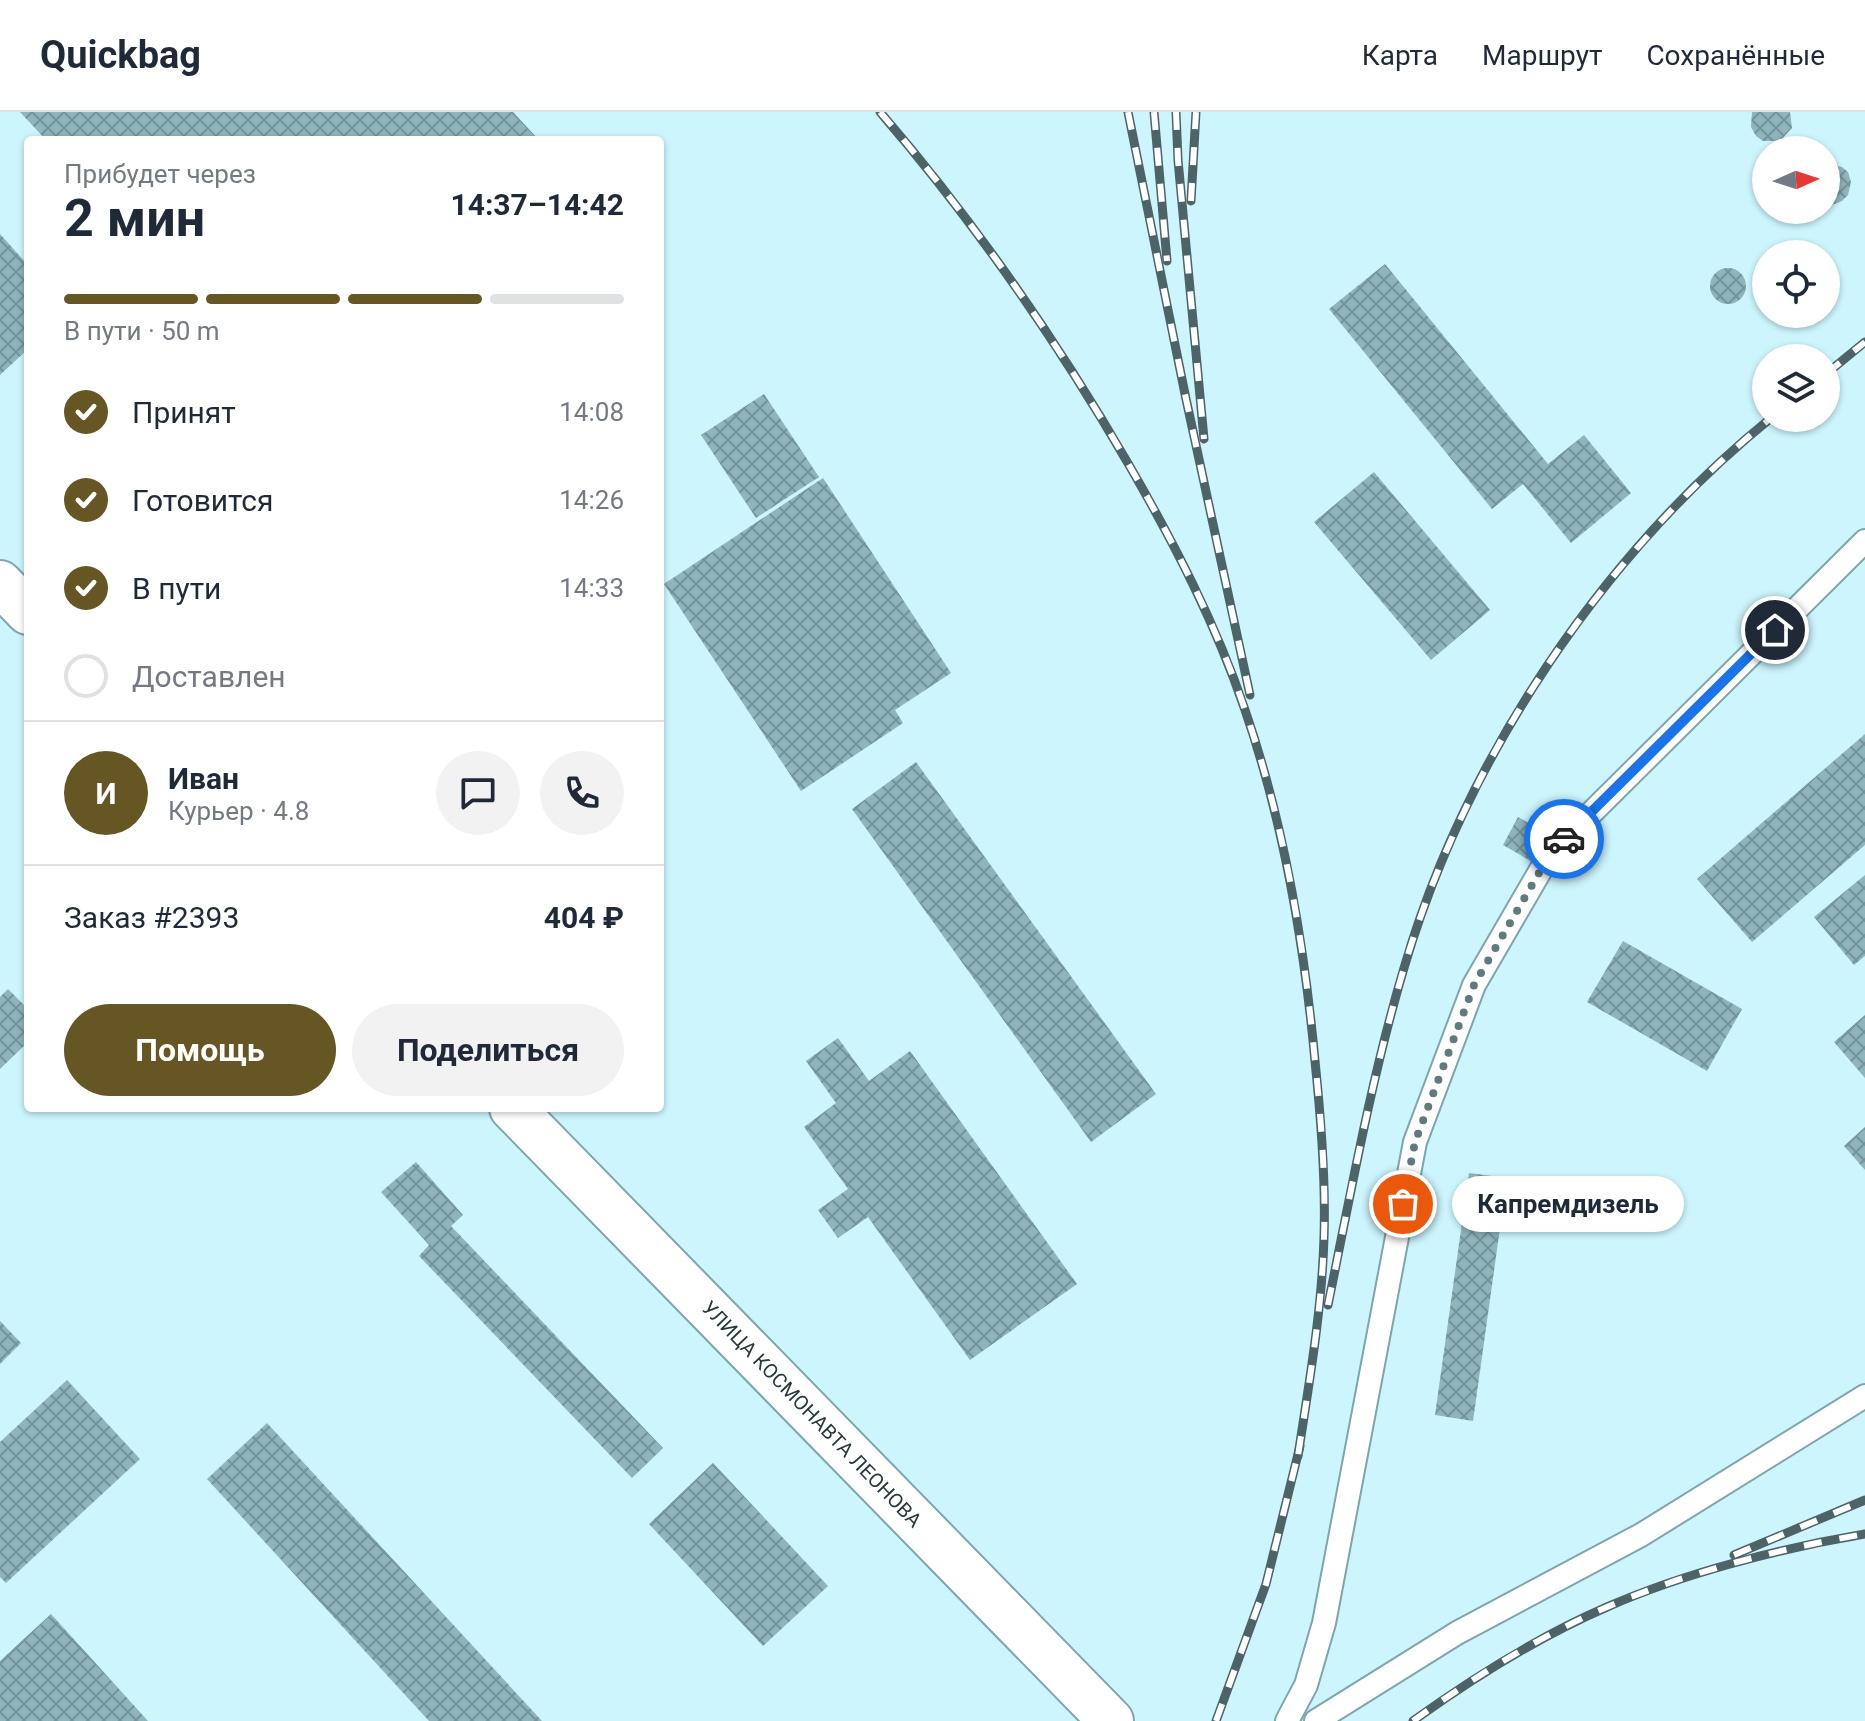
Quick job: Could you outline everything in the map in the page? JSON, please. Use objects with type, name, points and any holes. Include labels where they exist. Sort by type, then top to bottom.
[{"type":"street","points":[[0,583],[24,608]]},
{"type":"street","name":"УЛИЦА КОСМОНАВТА ЛЕОНОВА","points":[[516,1112],[1111,1721]]},
{"type":"lane","points":[[1287,1721],[1306,1685],[1324,1623],[1415,1142],[1474,985],[1550,854],[1865,541]]},
{"type":"lane","points":[[1316,1721],[1457,1633],[1641,1535],[1865,1396]]},
{"type":"building","points":[[20,112],[513,112],[535,136],[42,136]]},
{"type":"building","points":[[1752,112],[1790,112],[1792,128],[1785,136],[1756,136],[1751,127]]},
{"type":"building","points":[[1840,166],[1848,172],[1851,182],[1848,195],[1842,201]]},
{"type":"building","points":[[0,234],[24,261],[24,353],[0,375]]},
{"type":"building","points":[[1385,264],[1548,464],[1584,435],[1631,493],[1571,543],[1523,484],[1492,509],[1329,309]]},
{"type":"building","points":[[1728,268],[1741,273],[1746,286],[1741,299],[1728,304],[1715,299],[1710,286],[1715,273]]},
{"type":"building","points":[[764,394],[819,477],[756,518],[701,435]]},
{"type":"building","points":[[1374,472],[1490,610],[1431,660],[1314,522]]},
{"type":"building","points":[[823,478],[951,673],[895,710],[903,723],[801,791],[664,584]]},
{"type":"building","points":[[1865,734],[1865,845],[1752,942],[1697,879]]},
{"type":"building","points":[[916,762],[1156,1094],[1091,1142],[852,809]]},
{"type":"building","points":[[1518,817],[1550,835],[1534,863],[1503,845]]},
{"type":"building","points":[[1865,875],[1865,956],[1854,965],[1814,917]]},
{"type":"building","points":[[1623,941],[1742,1009],[1707,1071],[1587,1002]]},
{"type":"building","points":[[8,989],[24,1005],[24,1046],[0,1069],[0,997]]},
{"type":"building","points":[[1865,1015],[1865,1078],[1834,1042]]},
{"type":"building","points":[[838,1038],[869,1081],[910,1051],[1077,1284],[970,1360],[868,1217],[838,1238],[818,1210],[848,1189],[804,1127],[836,1103],[806,1061]]},
{"type":"building","points":[[1865,1127],[1865,1170],[1844,1146]]},
{"type":"building","points":[[416,1162],[463,1215],[451,1226],[663,1448],[632,1478],[419,1256],[429,1245],[381,1192]]},
{"type":"building","points":[[1469,1173],[1507,1178],[1473,1421],[1435,1415]]},
{"type":"building","points":[[0,1321],[21,1343],[0,1364]]},
{"type":"building","points":[[67,1380],[140,1459],[6,1583],[0,1577],[0,1442]]},
{"type":"building","points":[[267,1423],[542,1721],[429,1721],[207,1479]]},
{"type":"building","points":[[713,1463],[828,1586],[763,1646],[649,1524]]},
{"type":"building","points":[[51,1614],[148,1721],[0,1721],[0,1661]]},
{"type":"railway","points":[[880,112],[915,153],[1013,283],[1129,465],[1178,554],[1207,615],[1234,678],[1259,753],[1281,839],[1298,927],[1322,1149],[1324,1215],[1321,1292],[1298,1456]]},
{"type":"railway","points":[[1128,112],[1250,695]]},
{"type":"railway","points":[[1154,112],[1167,261]]},
{"type":"railway","points":[[1176,112],[1204,439]]},
{"type":"railway","points":[[1191,201],[1196,112]]},
{"type":"railway","points":[[1840,363],[1865,342]]},
{"type":"railway","points":[[1328,1305],[1362,1136],[1392,1010],[1430,890],[1463,813],[1502,738],[1547,666],[1597,597],[1651,532],[1709,472],[1755,432]]},
{"type":"railway","points":[[1216,1721],[1266,1584],[1300,1446]]},
{"type":"railway","points":[[1734,1555],[1865,1500]]},
{"type":"railway","points":[[1413,1721],[1507,1659],[1607,1607],[1668,1583],[1734,1563],[1865,1534]]},
{"type":"way so far","points":[[1403,1204],[1415,1142],[1474,985],[1550,854],[1564,839]]},
{"type":"place","name":"Капремдизель","points":[[1403,1204]]},
{"type":"route","points":[[1564,839],[1775,630]]}]
